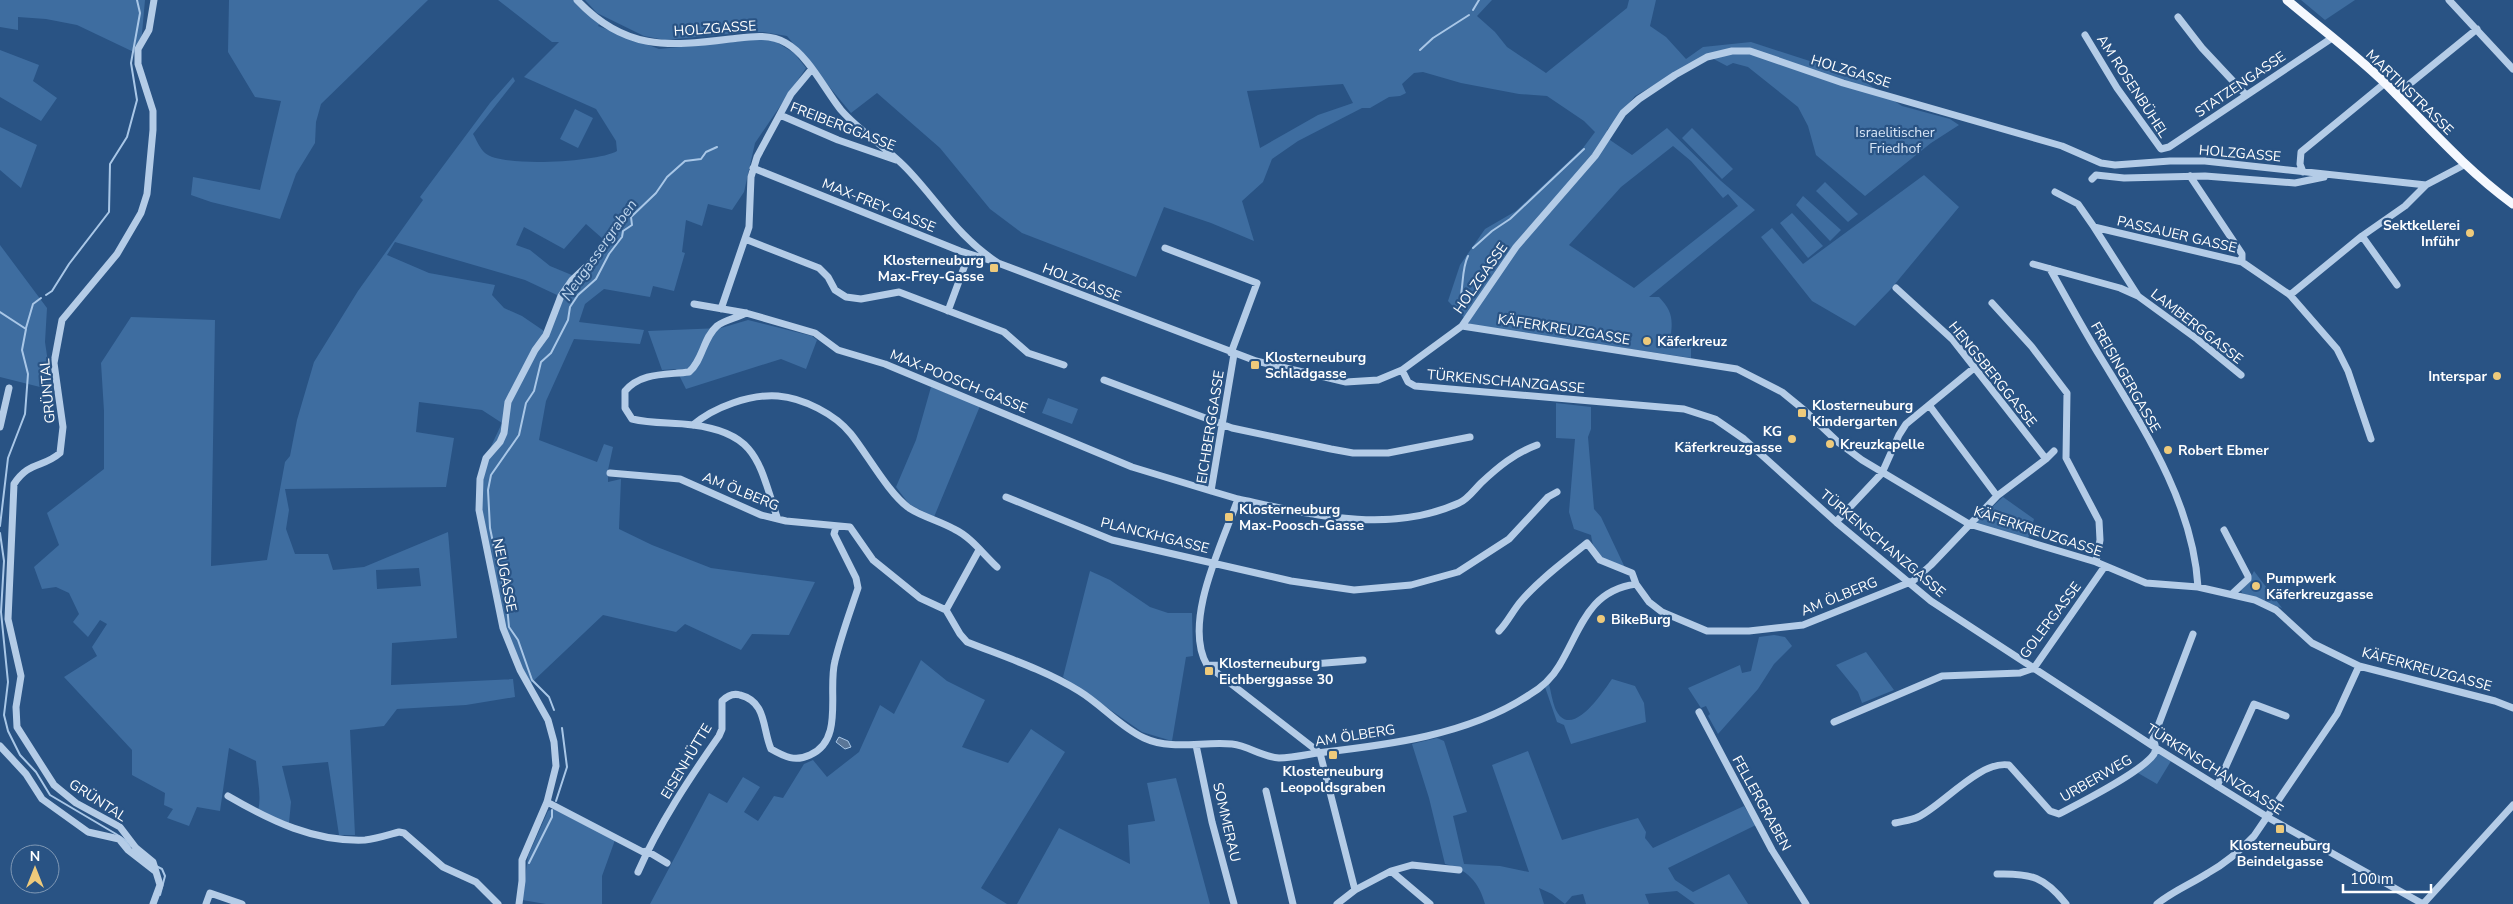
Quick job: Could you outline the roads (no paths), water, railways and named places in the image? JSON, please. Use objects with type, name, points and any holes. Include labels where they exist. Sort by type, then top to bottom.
[{"type":"main road","name":"MARTINSTRASSE","points":[[2287,0],[2385,83],[2464,165],[2484,183],[2513,204]]},
{"type":"street","name":"GRÜNTAL","points":[[154,0],[149,30],[138,48],[138,64],[153,111],[153,130],[144,178],[147,194],[141,213],[117,254],[82,293],[62,320],[54,363],[63,427],[60,453],[54,458],[34,465],[22,472],[14,484],[8,619],[21,676],[16,707],[17,727],[54,785],[76,803],[120,827],[136,848],[156,867]]},
{"type":"street","name":"HOLZGASSE","points":[[576,0],[598,19],[632,36],[652,43],[678,44],[753,36],[773,38],[793,48],[840,108],[865,135],[898,160],[965,238],[996,262],[1232,353],[1346,382],[1378,380],[1402,370],[1462,326],[1516,248],[1595,156],[1618,118],[1639,99],[1674,75],[1719,53],[1750,51],[1836,81],[2062,146],[2102,162],[2115,165],[2170,161],[2205,162],[2426,185]]},
{"type":"street","points":[[2449,0],[2513,69]]},
{"type":"street","points":[[2178,17],[2202,48],[2246,95]]},
{"type":"street","points":[[2396,95],[2477,30]]},
{"type":"street","name":"AM ROSENBÜHEL","points":[[2085,36],[2117,88],[2161,149]]},
{"type":"street","name":"STATZENGASSE","points":[[2161,149],[2169,147],[2332,38]]},
{"type":"street","points":[[721,308],[745,239],[750,218],[750,185],[753,168],[767,136],[796,88],[811,70]]},
{"type":"street","points":[[2304,172],[2300,164],[2301,152],[2385,83]]},
{"type":"street","name":"FREIBERGGASSE","points":[[780,115],[859,148],[898,160]]},
{"type":"street","points":[[859,148],[865,135]]},
{"type":"street","points":[[2290,295],[2362,236],[2405,206],[2426,185],[2464,165]]},
{"type":"street","name":"MAX-FREY-GASSE","points":[[753,168],[960,251],[996,262]]},
{"type":"street","name":"HOLZGASSE","points":[[2092,179],[2096,175],[2124,178],[2190,176],[2295,183],[2331,175]]},
{"type":"street","name":"PASSAUER GASSE","points":[[2094,227],[2242,262],[2242,254],[2190,176]]},
{"type":"street","name":"PASSAUER GASSE","points":[[2055,192],[2064,195],[2078,204],[2138,296]]},
{"type":"street","points":[[2362,236],[2397,285]]},
{"type":"street","points":[[960,251],[965,238]]},
{"type":"street","points":[[745,239],[819,268],[828,277],[835,290],[846,297],[861,299],[899,292],[1004,332],[1028,352],[1064,365]]},
{"type":"street","name":"EICHBERGGASSE","points":[[1165,248],[1257,283],[1232,353],[1211,491],[1238,499],[1324,517],[1398,519],[1435,512],[1460,503],[1495,470],[1520,451],[1536,444]]},
{"type":"street","points":[[948,311],[969,254]]},
{"type":"street","points":[[2242,262],[2290,295],[2337,349],[2344,360],[2371,439]]},
{"type":"street","name":"NEUGASSE","points":[[521,903],[522,860],[547,802],[556,766],[554,742],[548,720],[520,670],[503,628],[479,510],[480,479],[486,458],[500,442],[504,432],[508,402],[535,350],[546,335],[561,296],[572,280],[589,264]]},
{"type":"street","points":[[2033,264],[2120,288],[2138,296]]},
{"type":"street","name":"FREISINGERGASSE","points":[[2050,269],[2165,469],[2191,537],[2196,558],[2198,587]]},
{"type":"street","name":"HENGSBERGGASSE","points":[[1896,288],[1953,340],[2046,459]]},
{"type":"street","name":"LAMBERGGASSE","points":[[2138,296],[2197,339],[2241,375]]},
{"type":"street","points":[[1992,302],[2032,347],[2067,393],[2066,458],[2098,520],[2100,540],[2096,562]]},
{"type":"street","name":"MAX-POOSCH-GASSE","points":[[694,304],[746,313],[815,333],[838,350],[885,364],[1132,467],[1211,491]]},
{"type":"street","points":[[746,313],[718,325],[709,336],[701,357],[689,372],[643,377],[634,382],[625,391],[625,408],[632,419],[651,424],[693,425],[726,432],[749,446],[759,461],[777,518]]},
{"type":"street","name":"KÄFERKREUZGASSE","points":[[1462,326],[1736,369],[1782,392],[1839,443],[1882,473],[1969,524],[2096,562],[2146,583],[2198,587],[2233,593],[2276,610],[2312,643],[2359,666],[2495,701],[2513,708]]},
{"type":"street","points":[[1836,522],[1882,473],[1906,424],[1974,368]]},
{"type":"street","name":"TÜRKENSCHANZGASSE","points":[[1402,370],[1408,382],[1415,386],[1684,409],[1716,419],[1744,439],[1836,522],[1931,601],[2216,786],[2269,818],[2423,904]]},
{"type":"street","points":[[1104,380],[1222,425],[1353,453],[1403,451],[1470,437]]},
{"type":"street","points":[[0,427],[9,388]]},
{"type":"street","points":[[693,425],[706,414],[753,398],[779,396],[819,409],[833,416],[849,432],[898,497],[909,508],[956,529],[997,566]]},
{"type":"street","points":[[1930,405],[1997,496]]},
{"type":"street","name":"AM ÖLBERG","points":[[610,473],[680,479],[761,515],[786,521],[850,527],[873,560],[920,598],[946,610],[967,642],[1055,677],[1081,692],[1144,738],[1159,743],[1232,744],[1261,755],[1280,758],[1358,749],[1442,732],[1508,708],[1531,694],[1551,677],[1559,666],[1585,616],[1598,602],[1615,590],[1636,584],[1651,604],[1686,624],[1707,631],[1749,631],[1803,625],[1864,599],[1909,583],[1931,565],[1997,496],[2054,451]]},
{"type":"street","name":"PLANCKHGASSE","points":[[1006,497],[1112,540],[1314,585],[1354,590],[1411,585],[1458,572],[1509,539],[1548,497],[1557,492]]},
{"type":"street","points":[[1238,499],[1215,563],[1203,604],[1199,635],[1203,657],[1208,665],[1320,753],[1355,890]]},
{"type":"street","name":"EISENHÜTTE","points":[[638,872],[647,851],[690,778],[719,736],[722,729],[722,701],[726,696],[736,694],[745,696],[759,706],[771,749],[785,757],[801,759],[814,754],[824,745],[830,732],[833,712],[834,662],[858,588],[856,578],[834,534],[836,527]]},
{"type":"street","points":[[2224,530],[2248,576],[2248,580],[2233,593]]},
{"type":"street","points":[[1499,632],[1520,602],[1538,582],[1587,543],[1600,560],[1632,573],[1636,584]]},
{"type":"street","points":[[946,610],[979,550]]},
{"type":"street","name":"GOLERGASSE","points":[[1834,722],[1942,676],[2020,672],[2034,668],[2105,566]]},
{"type":"street","points":[[2156,748],[2153,739],[2193,634]]},
{"type":"street","points":[[1208,665],[1288,666],[1363,660]]},
{"type":"street","points":[[2158,904],[2171,893],[2209,873],[2238,853],[2269,818],[2337,714],[2359,666]]},
{"type":"street","points":[[2216,786],[2254,704],[2286,716]]},
{"type":"street","name":"FELLERGRABEN","points":[[1699,712],[1772,850],[1806,904]]},
{"type":"street","name":"SOMMERAU","points":[[1196,745],[1212,822],[1234,904]]},
{"type":"street","name":"GRÜNTAL","points":[[0,746],[26,774],[42,799],[88,832],[119,839],[128,850],[156,867]]},
{"type":"street","name":"URBERWEG","points":[[1895,823],[1918,817],[1982,772],[2002,764],[2009,765],[2050,811],[2059,814],[2142,767],[2154,754],[2156,748]]},
{"type":"street","points":[[1266,791],[1293,904]]},
{"type":"street","points":[[228,796],[282,826],[328,838],[366,840],[399,832],[404,834],[443,867],[476,882],[492,903]]},
{"type":"street","points":[[547,802],[643,852],[647,851],[667,863]]},
{"type":"street","points":[[2423,904],[2513,805]]},
{"type":"street","points":[[1337,904],[1355,890],[1391,871],[1412,865],[1458,870]]},
{"type":"street","points":[[153,904],[160,885],[156,867]]},
{"type":"street","points":[[1391,871],[1430,904]]},
{"type":"street","points":[[1997,874],[2018,873],[2042,879],[2066,904]]},
{"type":"street","points":[[206,904],[210,893],[242,904]]},
{"type":"waterway","points":[[46,295],[52,291],[69,264],[109,212],[110,164],[127,137],[137,100],[131,63],[140,13],[137,0]]},
{"type":"waterway","points":[[1473,10],[1479,0]]},
{"type":"waterway","points":[[1420,50],[1433,38],[1469,15]]},
{"type":"waterway","name":"Neugassergraben","points":[[497,562],[490,528],[488,490],[491,475],[519,435],[526,403],[534,391],[541,362],[551,353],[568,320],[570,307],[578,295],[596,279],[609,254],[622,237],[623,231],[632,225],[631,217],[656,193],[667,177],[685,161],[701,159],[706,152],[717,147]]},
{"type":"waterway","points":[[1473,248],[1492,231],[1510,219],[1584,149]]},
{"type":"waterway","points":[[1459,304],[1464,267],[1468,256]]},
{"type":"waterway","points":[[26,328],[33,304],[41,298]]},
{"type":"waterway","points":[[0,312],[26,329],[22,350],[28,374],[25,414],[8,458],[0,526]]},
{"type":"waterway","points":[[0,533],[4,561],[1,612],[8,682],[4,715],[8,731],[20,755],[36,772],[50,795],[116,834],[125,840],[130,847]]},
{"type":"waterway","name":"Neugassergraben","points":[[502,581],[506,596],[509,627],[518,640],[532,680],[549,697],[554,710]]},
{"type":"waterway","name":"Neugassergraben","points":[[556,801],[567,767],[562,728]]},
{"type":"waterway","name":"Neugassergraben","points":[[529,863],[552,817],[552,810]]},
{"type":"waterway","points":[[156,866],[162,869],[165,876],[160,895]]},
{"type":"place","name":"Sektkellerei Inführ","points":[[2470,233]]},
{"type":"place","name":"Klosterneuburg Max-Frey-Gasse","points":[[994,268]]},
{"type":"place","name":"Käferkreuz","points":[[1647,341]]},
{"type":"place","name":"Klosterneuburg Schladgasse","points":[[1255,365]]},
{"type":"place","name":"Interspar","points":[[2497,376]]},
{"type":"place","name":"Klosterneuburg Kindergarten","points":[[1802,413]]},
{"type":"place","name":"KG Käferkreuzgasse","points":[[1792,439]]},
{"type":"place","name":"Kreuzkapelle","points":[[1830,444]]},
{"type":"place","name":"Robert Ebmer","points":[[2168,450]]},
{"type":"place","name":"Klosterneuburg Max-Poosch-Gasse","points":[[1229,517]]},
{"type":"place","name":"Pumpwerk Käferkreuzgasse","points":[[2256,586]]},
{"type":"place","name":"BikeBurg","points":[[1601,619]]},
{"type":"place","name":"Klosterneuburg Eichberggasse 30","points":[[1209,671]]},
{"type":"place","name":"Klosterneuburg Leopoldsgraben","points":[[1333,755]]},
{"type":"place","name":"Klosterneuburg Beindelgasse","points":[[2280,829]]},
{"type":"park label","name":"Israelitischer Friedhof","points":[[1895,140]]}]
